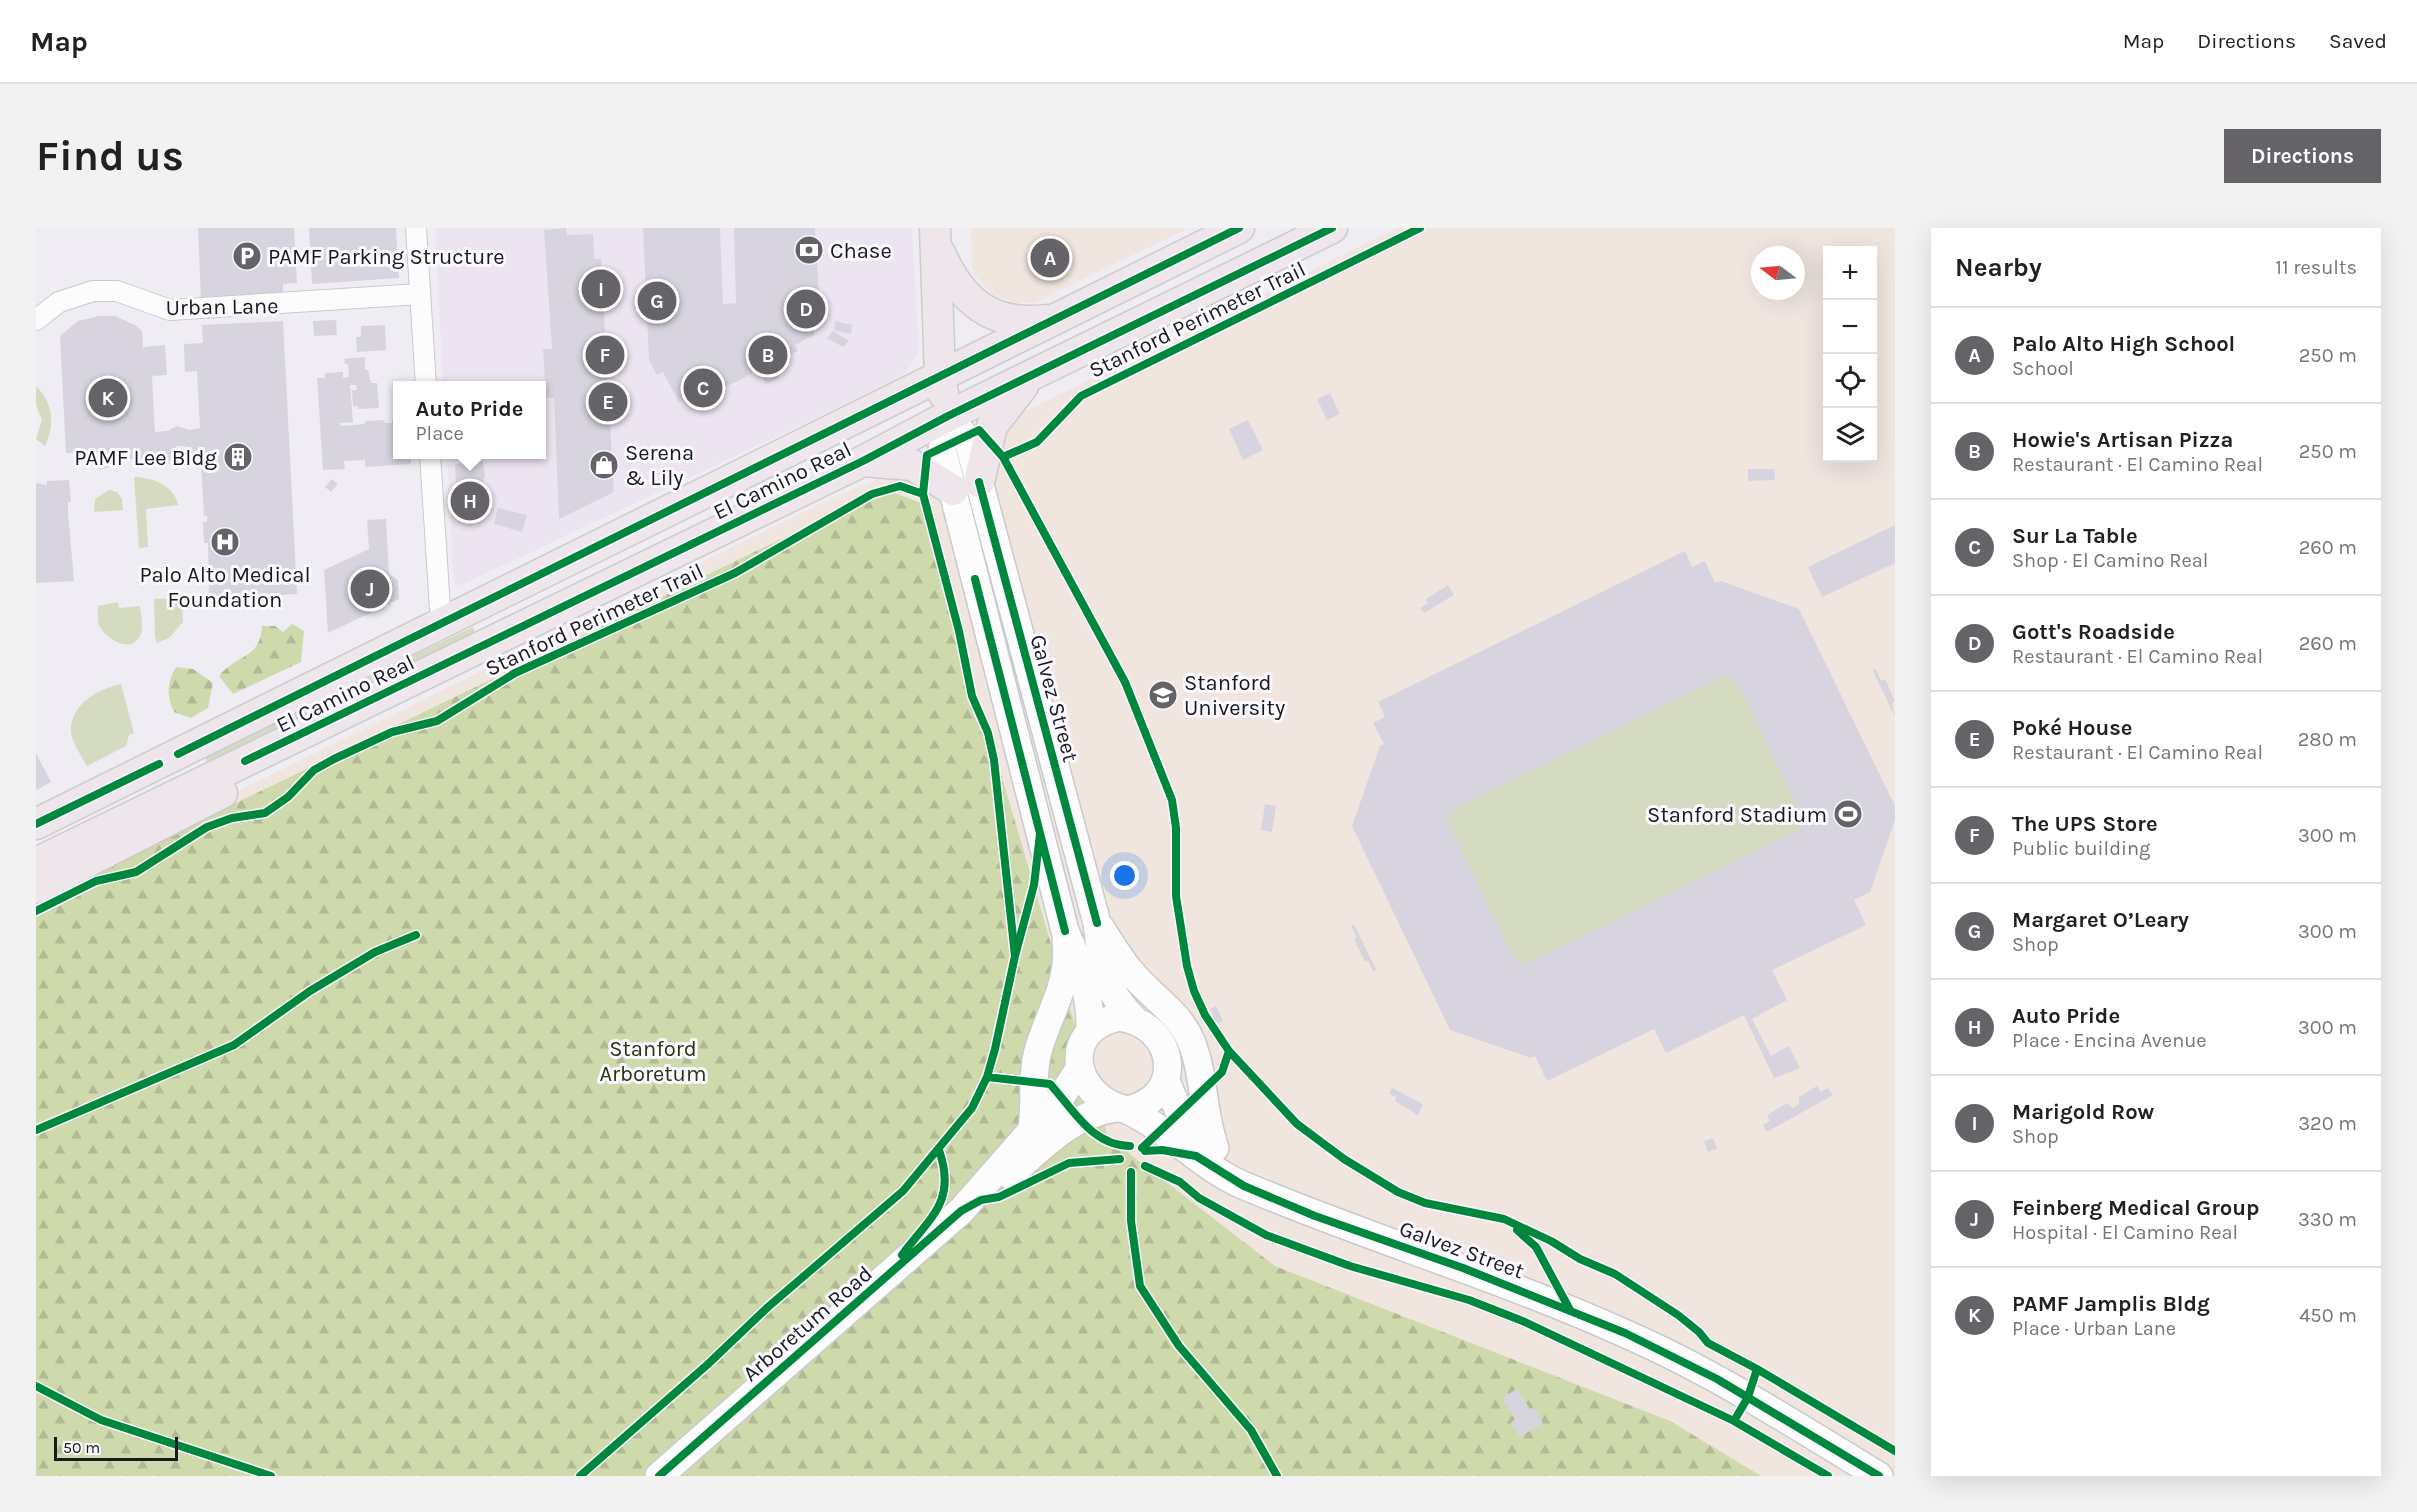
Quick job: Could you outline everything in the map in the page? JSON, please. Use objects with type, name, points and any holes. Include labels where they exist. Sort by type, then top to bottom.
[{"type":"main road","name":"El Camino Real","points":[[36,824],[1239,228]]},
{"type":"main road","name":"El Camino Real","points":[[36,863],[863,461],[948,416],[1029,379],[1332,228]]},
{"type":"main road","points":[[936,236],[960,288],[990,312],[1012,322],[1055,318]]},
{"type":"main road","points":[[936,236],[940,378],[948,416]]},
{"type":"main road","points":[[863,461],[912,465],[966,486],[992,426],[1029,379]]},
{"type":"main road","name":"Galvez Street","points":[[948,416],[967,436],[966,486],[1065,931],[1083,970],[1088,998],[1090,1032]]},
{"type":"main road","name":"Galvez Street","points":[[966,486],[1097,923],[1102,970],[1112,993],[1133,1018]]},
{"type":"main road","points":[[36,888],[222,795],[245,761]]},
{"type":"main road","points":[[1097,923],[1131,973],[1176,1016],[1191,1040],[1198,1066],[1205,1117],[1215,1148]]},
{"type":"main road","points":[[1032,1128],[1035,1110],[1033,1081],[1038,1052],[1066,974],[1068,957],[1065,931]]},
{"type":"main road","points":[[1133,1018],[1149,1027],[1165,1049],[1168,1069],[1166,1081],[1146,1104],[1122,1109],[1092,1093],[1079,1069],[1081,1051],[1090,1032],[1108,1019],[1133,1018]]},
{"type":"main road","name":"Arboretum Road","points":[[659,1476],[961,1211],[1061,1097],[1079,1069]]},
{"type":"main road","name":"Galvez Street","points":[[1166,1081],[1179,1112],[1263,1193]]},
{"type":"main road","name":"Galvez Street","points":[[1122,1109],[1160,1129],[1221,1174],[1263,1193],[1315,1216],[1536,1296],[1634,1337],[1717,1379],[1879,1476]]},
{"type":"main road","name":"Arboretum Road","points":[[961,1211],[981,1200],[1072,1122],[1095,1112],[1122,1109]]},
{"type":"street","points":[[416,228],[426,381]]},
{"type":"street","name":"Urban Lane","points":[[36,320],[59,302],[93,291],[117,291],[170,310],[420,294]]},
{"type":"street","points":[[430,459],[441,624]]},
{"type":"shaded area","points":[[435,228],[912,228],[919,351],[908,370],[894,381],[459,586],[454,583],[447,459],[546,459],[546,381],[443,381]]},
{"type":"shaded area","points":[[971,228],[1188,228],[1034,303],[1016,303],[993,295],[973,273]]},
{"type":"shaded area","name":"Stanford University","points":[[1398,228],[1895,228],[1895,1476],[36,1476],[36,891],[828,500],[959,444]]},
{"type":"green space","points":[[36,386],[46,400],[51,414],[50,430],[45,446],[36,439],[42,420],[36,405]]},
{"type":"green space","points":[[134,477],[162,484],[176,498],[178,505],[146,509],[148,547],[139,548]]},
{"type":"green space","name":"Stanford Arboretum","points":[[884,489],[921,503],[1108,1137],[1275,1266],[1670,1421],[1761,1476],[36,1476],[36,900]]},
{"type":"green space","points":[[109,490],[117,492],[122,499],[123,510],[94,512],[95,499]]},
{"type":"green space","points":[[178,598],[182,600],[183,622],[169,638],[157,643],[154,599]]},
{"type":"green space","points":[[118,602],[119,608],[140,606],[141,632],[134,643],[117,642],[99,625],[98,606]]},
{"type":"green space","points":[[292,624],[304,631],[301,662],[233,694],[219,676],[252,651],[257,645],[262,626],[275,626],[283,632]]},
{"type":"green space","points":[[473,627],[475,631],[470,636],[208,764],[204,755]]},
{"type":"green space","points":[[176,667],[193,669],[213,683],[208,708],[191,718],[174,712],[170,700],[169,684]]},
{"type":"green space","points":[[1726,675],[1739,685],[1803,818],[1799,830],[1526,964],[1514,959],[1447,821],[1451,810]]},
{"type":"green space","points":[[121,684],[134,733],[129,735],[126,746],[87,766],[71,732],[75,713],[87,699],[112,686]]},
{"type":"building","name":"PAMF Parking Structure","points":[[198,228],[294,228],[297,283],[283,284],[283,294],[201,299]]},
{"type":"building","points":[[309,228],[396,228],[399,278],[312,284]]},
{"type":"building","points":[[566,228],[567,235],[593,234],[594,259],[601,259],[614,492],[559,519],[554,398],[546,398],[543,349],[552,349],[544,230]]},
{"type":"building","points":[[643,228],[720,228],[723,304],[736,303],[734,228],[815,228],[819,299],[812,300],[814,335],[795,345],[798,351],[780,359],[777,354],[750,367],[753,373],[718,391],[714,385],[679,402],[663,372],[657,375],[649,360]]},
{"type":"building","name":"PAMF Lee Bldg","points":[[99,316],[115,316],[135,325],[142,331],[143,349],[165,345],[167,375],[152,376],[155,432],[167,431],[177,426],[189,430],[200,428],[197,371],[185,372],[184,344],[203,343],[202,325],[283,321],[297,594],[209,599],[208,543],[204,543],[203,522],[207,522],[207,516],[204,516],[201,465],[186,466],[185,446],[177,446],[168,465],[148,459],[131,459],[100,470],[89,452],[66,453],[60,336],[78,321]]},
{"type":"building","points":[[336,320],[337,335],[314,336],[313,321]]},
{"type":"building","points":[[835,321],[852,325],[851,334],[834,330]]},
{"type":"building","points":[[385,325],[386,350],[357,352],[356,337],[361,337],[361,326]]},
{"type":"building","points":[[833,331],[849,341],[843,347],[827,338]]},
{"type":"building","points":[[365,357],[365,370],[368,370],[371,383],[377,383],[379,408],[358,409],[358,406],[353,407],[352,390],[357,390],[356,385],[350,385],[353,422],[340,423],[341,426],[365,424],[365,421],[384,420],[385,423],[392,423],[393,419],[393,459],[411,459],[411,464],[365,467],[365,460],[344,461],[345,469],[323,470],[317,378],[325,378],[325,373],[343,372],[343,378],[349,377],[348,364],[345,364],[344,359]]},
{"type":"building","points":[[772,365],[779,378],[766,384],[760,371]]},
{"type":"building","points":[[1330,393],[1340,414],[1327,420],[1317,399]]},
{"type":"building","points":[[1248,420],[1263,450],[1243,460],[1229,429]]},
{"type":"building","points":[[483,461],[485,518],[458,522],[455,464]]},
{"type":"building","points":[[1748,469],[1774,469],[1775,480],[1748,481]]},
{"type":"building","points":[[332,479],[338,484],[331,492],[325,487]]},
{"type":"building","points":[[69,480],[71,502],[68,502],[68,512],[74,581],[36,583],[36,483],[47,485],[47,481]]},
{"type":"building","points":[[498,508],[527,515],[522,532],[494,524]]},
{"type":"building","points":[[386,519],[389,574],[398,580],[399,599],[328,633],[324,570],[369,549],[367,520]]},
{"type":"building","points":[[1895,525],[1895,563],[1822,597],[1808,567]]},
{"type":"building","name":"Stanford Stadium","points":[[1685,551],[1692,567],[1705,561],[1715,583],[1721,581],[1799,609],[1895,806],[1895,820],[1870,892],[1854,900],[1866,925],[1772,970],[1787,1000],[1752,1019],[1771,1056],[1789,1046],[1800,1068],[1774,1078],[1744,1015],[1666,1053],[1654,1029],[1547,1081],[1535,1056],[1531,1058],[1450,1030],[1352,826],[1380,746],[1384,744],[1373,723],[1385,717],[1378,702]],"holes":[[[1726,675],[1739,685],[1803,818],[1799,830],[1526,964],[1514,959],[1447,821],[1451,810]]]},
{"type":"building","points":[[1448,585],[1454,595],[1424,613],[1420,608],[1428,603],[1426,599]]},
{"type":"building","points":[[1876,669],[1881,681],[1885,679],[1895,701],[1892,703],[1895,717],[1873,671]]},
{"type":"building","points":[[36,753],[51,782],[36,790]]},
{"type":"building","points":[[1265,804],[1276,806],[1272,832],[1261,830]]},
{"type":"building","points":[[1354,924],[1376,970],[1373,971],[1368,960],[1365,962],[1354,939],[1357,938],[1351,926]]},
{"type":"building","points":[[1216,1006],[1223,1021],[1217,1024],[1210,1009]]},
{"type":"building","points":[[1817,1086],[1821,1092],[1828,1088],[1833,1095],[1767,1132],[1763,1125],[1770,1121],[1767,1115],[1787,1103],[1793,1108],[1799,1104],[1799,1097]]},
{"type":"building","points":[[1392,1088],[1423,1104],[1418,1115],[1395,1101],[1396,1097],[1389,1094]]},
{"type":"building","points":[[1713,1138],[1717,1149],[1708,1152],[1704,1141]]},
{"type":"building","points":[[1517,1389],[1530,1409],[1535,1408],[1543,1423],[1520,1437],[1511,1423],[1515,1419],[1502,1398]]},
{"type":"cycle path","points":[[178,754],[1239,228]]},
{"type":"cycle path","name":"Stanford Perimeter Trail","points":[[245,761],[863,461],[948,416],[1332,228]]},
{"type":"cycle path","name":"Stanford Perimeter Trail","points":[[1003,457],[1037,442],[1081,396],[1420,228]]},
{"type":"cycle path","points":[[1015,956],[994,760],[988,733],[972,696],[959,631],[923,494],[927,455],[979,430],[1003,457],[1125,682],[1172,800],[1176,828],[1176,896],[1187,966],[1194,991],[1205,1015],[1229,1051],[1297,1124],[1344,1159],[1398,1192],[1425,1203],[1504,1219],[1551,1241],[1580,1259],[1615,1274],[1678,1315],[1699,1332],[1708,1343],[1757,1369],[1748,1397],[1734,1421],[1525,1322],[1469,1300],[1350,1266],[1266,1235],[1199,1198],[1180,1182],[1145,1166]]},
{"type":"cycle path","points":[[979,482],[1097,923]]},
{"type":"cycle path","name":"Stanford Perimeter Trail","points":[[36,911],[96,881],[136,872],[207,827],[232,818],[265,813],[288,797],[314,770],[334,759],[392,732],[437,721],[515,673],[735,573],[872,494],[900,486],[923,494]]},
{"type":"cycle path","points":[[975,579],[1065,931]]},
{"type":"cycle path","points":[[36,824],[159,764]]},
{"type":"cycle path","points":[[580,1476],[707,1365],[768,1307],[903,1191],[972,1108],[987,1077],[995,1049],[1015,956],[1034,885],[1040,834]]},
{"type":"cycle path","points":[[36,1130],[234,1045],[310,991],[375,952],[416,935]]},
{"type":"cycle path","points":[[1142,1148],[1222,1072],[1229,1051]]},
{"type":"cycle path","points":[[987,1077],[1050,1084],[1075,1115],[1094,1133],[1105,1140],[1130,1146]]},
{"type":"cycle path","points":[[902,1255],[931,1219],[943,1196],[944,1168],[939,1150]]},
{"type":"cycle path","points":[[1145,1151],[1162,1150],[1196,1156],[1244,1186],[1315,1216],[1463,1268],[1625,1333],[1717,1379],[1879,1476]]},
{"type":"cycle path","points":[[659,1476],[961,1211],[981,1200],[999,1197],[1069,1163],[1120,1159]]},
{"type":"cycle path","points":[[1131,1172],[1131,1221],[1140,1286],[1179,1346],[1251,1430],[1277,1476]]},
{"type":"cycle path","points":[[1517,1230],[1536,1247],[1570,1310]]},
{"type":"cycle path","points":[[1757,1369],[1895,1451]]},
{"type":"cycle path","points":[[36,1386],[101,1420],[271,1476]]},
{"type":"cycle path","points":[[1734,1421],[1828,1476]]},
{"type":"place","name":"Chase","points":[[809,250]]},
{"type":"place","name":"PAMF Parking Structure","points":[[247,256]]},
{"type":"place","name":"Palo Alto High School","points":[[1050,258]]},
{"type":"place","name":"Marigold Row","points":[[601,289]]},
{"type":"place","name":"Margaret O’Leary","points":[[657,301]]},
{"type":"place","name":"Gott's Roadside","points":[[806,309]]},
{"type":"place","name":"The UPS Store","points":[[605,355]]},
{"type":"place","name":"Howie's Artisan Pizza","points":[[768,355]]},
{"type":"place","name":"Sur La Table","points":[[703,388]]},
{"type":"place","name":"PAMF Jamplis Bldg","points":[[108,398]]},
{"type":"place","name":"Poké House","points":[[608,402]]},
{"type":"place","name":"PAMF Lee Bldg","points":[[238,457]]},
{"type":"place","name":"Serena & Lily","points":[[604,465]]},
{"type":"place","name":"Auto Pride","points":[[470,501]]},
{"type":"place","name":"Palo Alto Medical Foundation","points":[[225,542]]},
{"type":"place","name":"Feinberg Medical Group","points":[[370,589]]},
{"type":"place","name":"Stanford University","points":[[1163,695]]},
{"type":"place","name":"Stanford Stadium","points":[[1848,814]]}]
